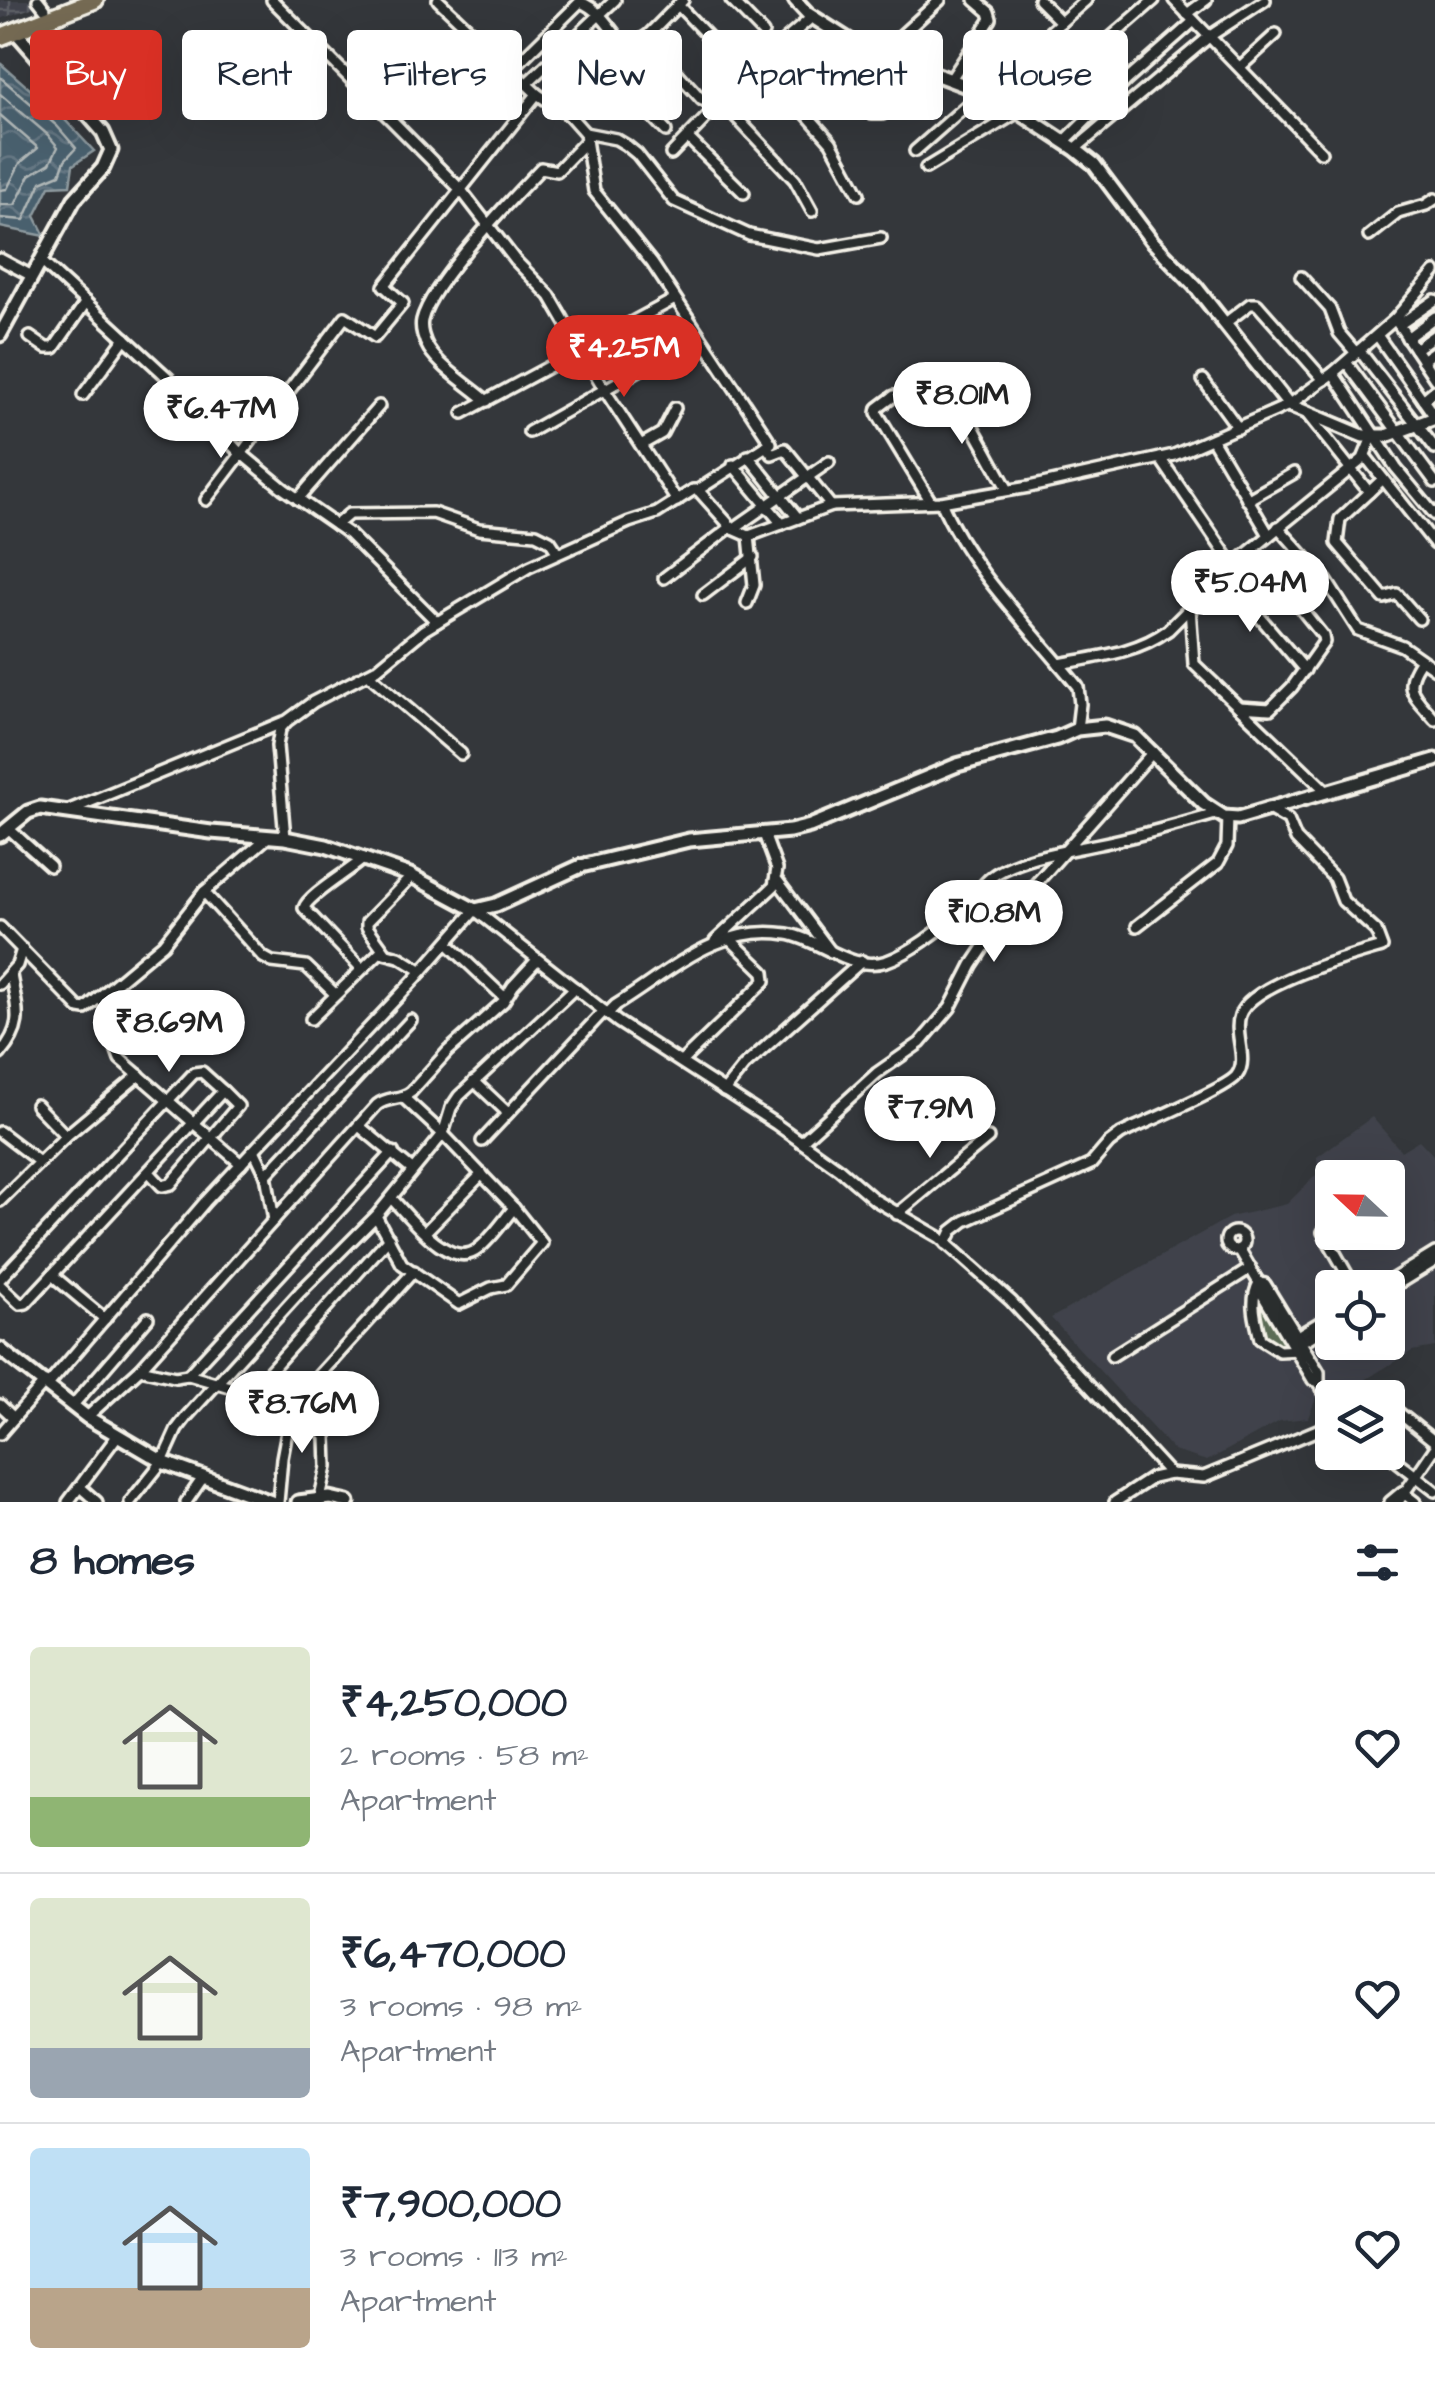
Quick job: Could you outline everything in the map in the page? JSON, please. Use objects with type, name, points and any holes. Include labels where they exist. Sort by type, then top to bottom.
[{"type":"highway","points":[[5,31],[41,4],[67,0]]},
{"type":"highway","points":[[5,31],[95,0]]},
{"type":"street","points":[[272,0],[460,190],[550,296],[676,501]]},
{"type":"street","points":[[438,0],[469,30]]},
{"type":"street","points":[[526,84],[616,0]]},
{"type":"street","points":[[731,0],[760,30]]},
{"type":"street","points":[[907,30],[940,0]]},
{"type":"street","points":[[951,78],[991,19],[975,0]]},
{"type":"street","points":[[1039,0],[1061,22]]},
{"type":"street","points":[[1052,30],[1086,0]]},
{"type":"street","points":[[1119,30],[1154,0]]},
{"type":"street","points":[[1174,0],[1321,152]]},
{"type":"street","points":[[1070,145],[1206,0]]},
{"type":"street","points":[[1070,145],[1210,36],[1265,0]]},
{"type":"street","points":[[799,1],[812,17],[833,30]]},
{"type":"street","points":[[522,59],[580,2],[586,3],[611,30]]},
{"type":"street","points":[[651,30],[680,2],[705,30]]},
{"type":"street","points":[[799,30],[812,17]]},
{"type":"street","points":[[0,336],[74,200],[103,168],[111,150],[102,132],[5,31]]},
{"type":"street","points":[[1240,66],[1276,34]]},
{"type":"street","points":[[943,75],[963,83]]},
{"type":"street","points":[[682,78],[702,100]]},
{"type":"street","points":[[522,80],[542,98]]},
{"type":"street","points":[[206,500],[346,318],[375,336],[404,303],[384,286],[536,94]]},
{"type":"street","points":[[914,151],[963,107]]},
{"type":"street","points":[[64,812],[287,721],[313,702],[368,674],[437,622],[558,553],[657,513],[770,442],[676,298],[594,191],[586,137],[573,120]]},
{"type":"street","points":[[655,120],[666,131]]},
{"type":"street","points":[[671,154],[704,120]]},
{"type":"street","points":[[739,120],[795,180],[812,210]]},
{"type":"street","points":[[811,120],[831,142],[859,194]]},
{"type":"street","points":[[926,168],[1008,120]]},
{"type":"street","points":[[1034,120],[1094,164],[1151,240],[1194,286],[1289,404],[1349,432],[1375,435],[1396,432],[1435,417],[1377,335]]},
{"type":"street","points":[[487,400],[430,351],[422,327],[431,300],[487,226],[541,168],[557,171],[586,137]]},
{"type":"street","points":[[586,137],[616,139],[626,145],[674,200],[749,235],[819,249],[881,238]]},
{"type":"street","points":[[688,138],[744,194]]},
{"type":"street","points":[[1369,236],[1398,213],[1435,199]]},
{"type":"street","points":[[0,259],[32,276]]},
{"type":"street","points":[[41,261],[178,387],[243,455],[349,534],[437,622]]},
{"type":"street","points":[[1397,322],[1435,272]]},
{"type":"street","points":[[1301,277],[1330,309],[1339,333],[1435,448]]},
{"type":"street","points":[[698,490],[732,528],[748,536],[831,506],[936,502],[1160,458],[1289,404],[1329,377],[1377,335],[1435,298],[1425,285]]},
{"type":"street","points":[[464,413],[676,298]]},
{"type":"street","points":[[30,337],[46,348],[54,348],[86,302]]},
{"type":"street","points":[[1224,324],[1250,304],[1257,304],[1329,377],[1435,515]]},
{"type":"street","points":[[1408,338],[1435,317]]},
{"type":"street","points":[[1397,322],[1435,379]]},
{"type":"street","points":[[1415,349],[1435,335]]},
{"type":"street","points":[[529,432],[700,336]]},
{"type":"street","points":[[83,395],[125,338]]},
{"type":"street","points":[[1422,360],[1435,351]]},
{"type":"street","points":[[1346,362],[1435,482]]},
{"type":"street","points":[[1203,380],[1238,428]]},
{"type":"street","points":[[950,385],[1008,490]]},
{"type":"street","points":[[1423,400],[1435,390]]},
{"type":"street","points":[[894,396],[877,413],[984,572],[1078,687],[1076,729]]},
{"type":"street","points":[[298,499],[379,406]]},
{"type":"street","points":[[641,445],[662,433],[675,408]]},
{"type":"street","points":[[1307,414],[1369,492]]},
{"type":"street","points":[[1059,664],[1118,653],[1156,639],[1252,548],[1365,456],[1375,435]]},
{"type":"street","points":[[1212,439],[1247,500],[1326,580],[1358,630],[1402,646],[1435,670]]},
{"type":"street","points":[[766,446],[772,454],[785,448],[831,506]]},
{"type":"street","points":[[748,456],[798,518]]},
{"type":"street","points":[[1365,456],[1435,544]]},
{"type":"street","points":[[1160,458],[1233,565]]},
{"type":"street","points":[[664,578],[829,462]]},
{"type":"street","points":[[733,465],[782,524]]},
{"type":"street","points":[[1247,500],[1294,472]]},
{"type":"street","points":[[1383,479],[1340,519],[1338,543],[1384,598],[1397,594],[1419,619]]},
{"type":"street","points":[[336,524],[349,514],[433,513],[478,529],[536,534],[550,541],[558,553]]},
{"type":"street","points":[[747,603],[754,584],[748,536]]},
{"type":"street","points":[[1236,706],[1270,708],[1322,648],[1322,636],[1252,548]]},
{"type":"street","points":[[702,596],[753,557]]},
{"type":"street","points":[[1223,574],[1306,670]]},
{"type":"street","points":[[1190,608],[1194,664],[1326,791]]},
{"type":"street","points":[[1421,660],[1410,675],[1409,684],[1435,720]]},
{"type":"street","points":[[368,674],[461,754]]},
{"type":"street","points":[[285,838],[277,746],[280,730],[287,721]]},
{"type":"street","points":[[0,1434],[475,910],[496,905],[581,866],[689,840],[810,826],[957,764],[1057,738],[1076,729],[1105,726],[1136,736],[1204,804],[1238,818],[1435,760]]},
{"type":"street","points":[[801,1142],[876,1073],[920,1043],[950,1008],[984,944],[1062,850],[1116,797],[1153,752]]},
{"type":"street","points":[[50,866],[4,831],[28,812],[40,808],[285,838],[364,858],[412,876],[475,910],[607,1014],[801,1142],[897,1214],[940,1237],[1010,1301],[1170,1474]]},
{"type":"street","points":[[946,1244],[952,1231],[965,1221],[1091,1164],[1121,1134],[1228,1084],[1241,1066],[1238,1018],[1242,1010],[1268,991],[1333,960],[1382,948],[1376,931],[1343,901],[1334,878],[1296,839],[1288,820],[1267,808]]},
{"type":"street","points":[[713,942],[763,932],[790,934],[833,954],[872,964],[889,960],[957,916],[996,872],[1062,850],[1223,815]]},
{"type":"street","points":[[1137,926],[1218,863],[1226,846],[1223,815]]},
{"type":"street","points":[[482,1141],[616,1005],[713,942],[774,886],[777,870],[764,834]]},
{"type":"street","points":[[0,927],[85,1009],[163,944],[204,892],[268,837]]},
{"type":"street","points":[[360,968],[304,908],[311,896],[364,858]]},
{"type":"street","points":[[412,876],[367,922],[384,952],[422,971]]},
{"type":"street","points":[[777,880],[833,954]]},
{"type":"street","points":[[204,892],[263,957],[272,962],[306,966],[335,994]]},
{"type":"street","points":[[680,1062],[764,981],[764,972],[729,938]]},
{"type":"street","points":[[448,944],[506,998]]},
{"type":"street","points":[[0,984],[10,975],[22,949]]},
{"type":"street","points":[[312,1019],[360,968],[384,952]]},
{"type":"street","points":[[87,1416],[140,1370],[383,1100],[404,1098],[506,998],[537,960]]},
{"type":"street","points":[[724,1091],[744,1066],[862,961]]},
{"type":"street","points":[[0,1054],[16,1033],[18,1023],[10,975]]},
{"type":"street","points":[[130,1502],[162,1462],[176,1429],[300,1292],[392,1199],[443,1134],[454,1101],[575,988]]},
{"type":"street","points":[[99,996],[118,1025],[118,1055],[241,1164]]},
{"type":"street","points":[[266,1175],[411,1020]]},
{"type":"street","points":[[149,1172],[166,1187],[238,1109],[224,1091],[202,1072],[197,1072],[0,1282],[23,1304],[224,1091]]},
{"type":"street","points":[[2,1194],[139,1075]]},
{"type":"street","points":[[474,1081],[508,1113]]},
{"type":"street","points":[[376,1216],[396,1258],[459,1304],[506,1285],[542,1243],[482,1174],[404,1098]]},
{"type":"street","points":[[36,1104],[66,1136]]},
{"type":"street","points":[[359,1126],[412,1170]]},
{"type":"street","points":[[0,1132],[38,1162]]},
{"type":"street","points":[[897,1214],[988,1138]]},
{"type":"street","points":[[254,1150],[266,1175],[274,1220]]},
{"type":"street","points":[[188,1374],[393,1152]]},
{"type":"street","points":[[425,1232],[482,1174]]},
{"type":"street","points":[[392,1199],[452,1255],[469,1254],[480,1248],[514,1208]]},
{"type":"street","points":[[248,1394],[389,1238]]},
{"type":"street","points":[[1240,1249],[1258,1287],[1298,1346],[1315,1381]]},
{"type":"street","points":[[1405,1271],[1435,1253]]},
{"type":"street","points":[[1405,1280],[1435,1261]]},
{"type":"street","points":[[1112,1356],[1251,1268]]},
{"type":"street","points":[[278,1502],[292,1405],[414,1270]]},
{"type":"street","points":[[52,1276],[105,1320]]},
{"type":"street","points":[[1259,1283],[1254,1292],[1254,1309],[1260,1339],[1271,1349],[1298,1346],[1315,1335]]},
{"type":"street","points":[[73,1405],[148,1318]]},
{"type":"street","points":[[1298,1346],[1302,1333],[1315,1325]]},
{"type":"street","points":[[0,1349],[87,1416],[162,1462],[246,1499],[271,1502]]},
{"type":"street","points":[[140,1370],[176,1377],[188,1374],[292,1405]]},
{"type":"street","points":[[0,1406],[14,1418]]},
{"type":"street","points":[[1390,1502],[1400,1497],[1435,1445],[1405,1419]]},
{"type":"street","points":[[289,1424],[316,1426],[326,1437],[320,1501]]},
{"type":"street","points":[[1115,1502],[1152,1478],[1170,1474],[1204,1477],[1315,1431]]},
{"type":"street","points":[[68,1502],[118,1435]]},
{"type":"street","points":[[1405,1467],[1435,1491]]},
{"type":"street","points":[[186,1502],[202,1478]]},
{"type":"street","points":[[80,1487],[97,1502]]},
{"type":"street","points":[[1400,1497],[1415,1502]]},
{"type":"street","points":[[298,1502],[348,1502]]},
{"type":"shaded area","points":[[0,0],[40,0],[43,4],[0,19]]},
{"type":"shaded area","points":[[1372,1117],[1401,1151],[1419,1140],[1435,1157],[1435,1347],[1405,1355],[1405,1270],[1315,1270],[1315,1360],[1397,1360],[1365,1380],[1315,1380],[1315,1401],[1308,1418],[1280,1421],[1207,1461],[1174,1451],[1051,1318],[1230,1217],[1287,1204],[1315,1176],[1315,1250],[1405,1250],[1405,1160],[1317,1160]]},
{"type":"green space","points":[[1257,1298],[1289,1349],[1264,1338]]},
{"type":"water","points":[[0,63],[30,89],[30,120],[65,120],[94,151],[73,165],[70,185],[50,186],[35,216],[45,236],[0,227]]}]
